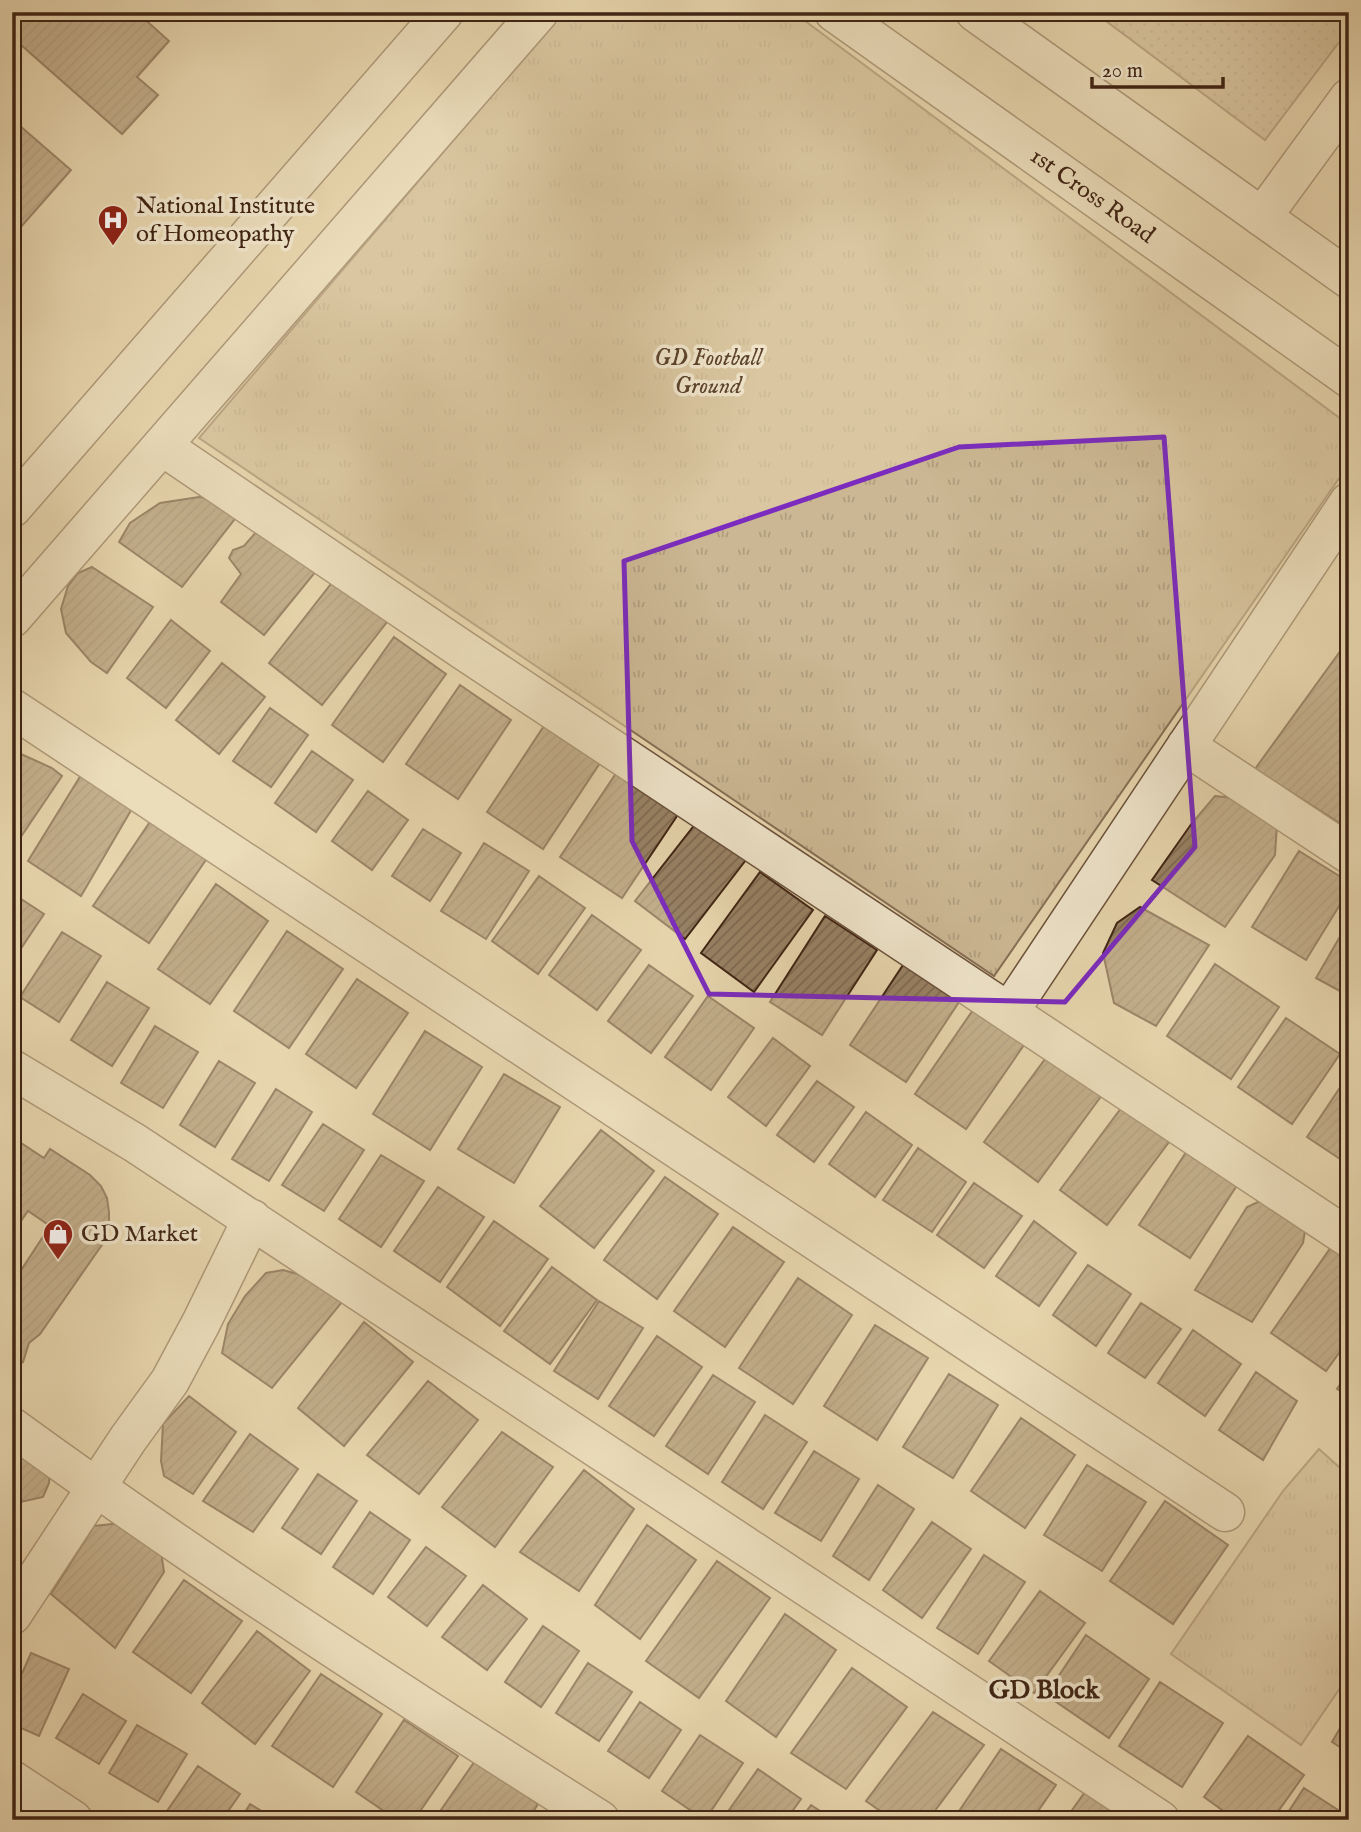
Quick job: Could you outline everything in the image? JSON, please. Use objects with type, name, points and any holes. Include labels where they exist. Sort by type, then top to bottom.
[{"type":"street","points":[[12,508],[444,12]]},
{"type":"street","points":[[12,618],[539,12]]},
{"type":"street","name":"1st Cross Road","points":[[834,12],[1349,378]]},
{"type":"street","points":[[975,12],[1349,279]]},
{"type":"street","points":[[1262,217],[1349,99]]},
{"type":"street","points":[[162,446],[463,650],[1349,1238]]},
{"type":"street","points":[[1009,1013],[1349,502]]},
{"type":"street","points":[[12,708],[1225,1512]]},
{"type":"street","points":[[1186,746],[1349,853]]},
{"type":"street","points":[[12,1069],[135,1143],[252,1219],[1160,1820]]},
{"type":"street","points":[[12,1615],[128,1439],[170,1381],[252,1219]]},
{"type":"street","points":[[12,1427],[96,1488],[381,1681],[600,1820]]},
{"type":"street","points":[[12,1780],[73,1820]]},
{"type":"highlighted area","points":[[1164,437],[1195,847],[1065,1002],[709,994],[632,841],[624,561],[959,447]]},
{"type":"green space","name":"GD Football Ground","points":[[563,12],[793,12],[1349,425],[1349,464],[994,976],[199,438]]},
{"type":"green space","points":[[1094,12],[1349,12],[1349,29],[1265,140]]},
{"type":"green space","points":[[1319,1449],[1349,1476],[1349,1675],[1301,1745],[1171,1654],[1283,1491]]},
{"type":"building","points":[[12,12],[143,12],[140,15],[169,41],[137,77],[158,95],[122,134],[12,37]]},
{"type":"building","points":[[12,119],[71,170],[12,237]]},
{"type":"building","points":[[199,497],[220,500],[241,511],[182,587],[119,542],[130,523],[160,503]]},
{"type":"building","points":[[265,522],[321,565],[264,635],[221,602],[241,574],[229,558],[233,550],[244,546]]},
{"type":"building","points":[[92,567],[153,607],[107,673],[91,662],[66,633],[61,609],[68,586],[78,573]]},
{"type":"building","points":[[338,575],[391,617],[322,705],[269,663]]},
{"type":"building","points":[[171,620],[210,651],[166,708],[127,678]]},
{"type":"building","points":[[394,637],[446,674],[383,762],[332,725]]},
{"type":"building","points":[[1349,639],[1349,829],[1255,769]]},
{"type":"building","points":[[222,663],[265,697],[219,754],[176,720]]},
{"type":"building","points":[[460,685],[511,720],[458,799],[406,764]]},
{"type":"building","points":[[270,708],[308,735],[271,787],[233,761]]},
{"type":"building","points":[[544,726],[600,763],[543,849],[487,812]]},
{"type":"building","points":[[12,750],[52,768],[62,776],[12,850]]},
{"type":"building","points":[[312,751],[353,780],[316,832],[275,803]]},
{"type":"building","points":[[86,767],[137,800],[81,896],[28,861]]},
{"type":"building","points":[[619,769],[681,810],[622,898],[560,857]]},
{"type":"building","points":[[368,791],[408,820],[372,870],[332,841]]},
{"type":"building","points":[[1215,796],[1243,799],[1277,825],[1275,855],[1225,927],[1152,880],[1192,823]]},
{"type":"building","points":[[156,813],[212,851],[149,943],[93,906]]},
{"type":"building","points":[[700,818],[749,856],[685,939],[635,901]]},
{"type":"building","points":[[423,829],[461,853],[430,901],[392,876]]},
{"type":"building","points":[[484,843],[529,871],[486,939],[441,911]]},
{"type":"building","points":[[1299,851],[1349,882],[1349,890],[1306,960],[1252,927]]},
{"type":"building","points":[[760,872],[813,910],[754,992],[701,953]]},
{"type":"building","points":[[539,876],[585,908],[538,974],[492,941]]},
{"type":"building","points":[[216,884],[268,921],[210,1004],[158,969]]},
{"type":"building","points":[[12,893],[44,914],[12,962]]},
{"type":"building","points":[[1140,907],[1209,945],[1156,1026],[1114,1003],[1103,953],[1117,923]]},
{"type":"building","points":[[592,915],[641,950],[597,1010],[549,975]]},
{"type":"building","points":[[825,916],[877,950],[822,1035],[770,1002]]},
{"type":"building","points":[[1349,921],[1349,996],[1316,978]]},
{"type":"building","points":[[287,931],[343,969],[289,1048],[234,1011]]},
{"type":"building","points":[[62,932],[101,956],[59,1022],[20,997]]},
{"type":"building","points":[[909,956],[965,993],[906,1082],[850,1045]]},
{"type":"building","points":[[1215,964],[1279,1007],[1231,1079],[1167,1036]]},
{"type":"building","points":[[649,965],[693,996],[651,1053],[608,1021]]},
{"type":"building","points":[[357,979],[408,1013],[356,1088],[306,1054]]},
{"type":"building","points":[[107,982],[149,1008],[112,1066],[71,1040]]},
{"type":"building","points":[[708,996],[754,1028],[711,1090],[665,1057]]},
{"type":"building","points":[[973,1010],[1024,1045],[966,1129],[915,1094]]},
{"type":"building","points":[[1286,1018],[1340,1054],[1292,1124],[1238,1087]]},
{"type":"building","points":[[155,1026],[198,1052],[163,1108],[121,1083]]},
{"type":"building","points":[[425,1031],[482,1067],[430,1150],[373,1114]]},
{"type":"building","points":[[773,1038],[810,1066],[766,1126],[728,1097]]},
{"type":"building","points":[[1051,1051],[1105,1091],[1038,1182],[984,1142]]},
{"type":"building","points":[[219,1061],[255,1083],[215,1147],[180,1125]]},
{"type":"building","points":[[504,1074],[560,1107],[514,1183],[458,1149]]},
{"type":"building","points":[[1349,1074],[1349,1165],[1307,1137]]},
{"type":"building","points":[[817,1081],[854,1107],[814,1162],[777,1135]]},
{"type":"building","points":[[276,1089],[312,1112],[269,1181],[232,1159]]},
{"type":"building","points":[[1128,1099],[1175,1134],[1107,1225],[1060,1190]]},
{"type":"building","points":[[866,1112],[912,1145],[875,1197],[829,1164]]},
{"type":"building","points":[[323,1124],[364,1150],[324,1211],[282,1185]]},
{"type":"building","points":[[601,1130],[654,1171],[594,1248],[540,1206]]},
{"type":"building","name":"GD Market","points":[[12,1137],[44,1158],[50,1149],[90,1175],[101,1186],[107,1198],[109,1227],[106,1239],[40,1334],[29,1343],[23,1362],[12,1369],[12,1284],[50,1226],[28,1211],[12,1234]]},
{"type":"building","points":[[1192,1143],[1243,1176],[1190,1258],[1139,1225]]},
{"type":"building","points":[[918,1148],[966,1182],[932,1232],[883,1200]]},
{"type":"building","points":[[381,1155],[424,1181],[381,1247],[339,1219]]},
{"type":"building","points":[[665,1177],[718,1214],[657,1299],[604,1260]]},
{"type":"building","points":[[974,1183],[1022,1216],[984,1268],[937,1235]]},
{"type":"building","points":[[438,1187],[484,1217],[440,1282],[394,1251]]},
{"type":"building","points":[[1267,1198],[1306,1225],[1303,1243],[1252,1322],[1195,1290],[1247,1207]]},
{"type":"building","points":[[494,1221],[548,1259],[500,1326],[447,1287]]},
{"type":"building","points":[[1034,1221],[1076,1253],[1039,1306],[996,1276]]},
{"type":"building","points":[[733,1227],[784,1262],[725,1347],[674,1311]]},
{"type":"building","points":[[1336,1240],[1349,1249],[1349,1339],[1326,1371],[1271,1333]]},
{"type":"building","points":[[1088,1265],[1131,1294],[1096,1346],[1053,1315]]},
{"type":"building","points":[[552,1267],[597,1300],[550,1364],[504,1331]]},
{"type":"building","points":[[283,1270],[312,1278],[342,1302],[272,1388],[222,1353],[228,1324],[245,1296],[266,1273]]},
{"type":"building","points":[[798,1278],[852,1315],[793,1404],[739,1368]]},
{"type":"building","points":[[599,1301],[643,1328],[598,1399],[554,1371]]},
{"type":"building","points":[[1141,1303],[1181,1329],[1145,1378],[1108,1353]]},
{"type":"building","points":[[364,1322],[413,1362],[344,1446],[298,1408]]},
{"type":"building","points":[[875,1325],[928,1358],[877,1440],[824,1406]]},
{"type":"building","points":[[1193,1330],[1241,1364],[1205,1416],[1158,1383]]},
{"type":"building","points":[[657,1336],[702,1367],[654,1436],[609,1406]]},
{"type":"building","points":[[1349,1371],[1349,1396],[1337,1389]]},
{"type":"building","points":[[1256,1372],[1297,1401],[1263,1460],[1219,1430]]},
{"type":"building","points":[[949,1374],[998,1405],[953,1478],[903,1447]]},
{"type":"building","points":[[713,1375],[755,1402],[708,1474],[666,1446]]},
{"type":"building","points":[[428,1381],[478,1420],[419,1494],[367,1455]]},
{"type":"building","points":[[189,1396],[236,1432],[193,1494],[164,1476],[161,1461],[163,1424]]},
{"type":"building","points":[[765,1415],[807,1442],[763,1509],[722,1482]]},
{"type":"building","points":[[1021,1418],[1075,1455],[1025,1528],[971,1491]]},
{"type":"building","points":[[502,1432],[553,1467],[495,1547],[442,1507]]},
{"type":"building","points":[[12,1433],[50,1469],[49,1483],[43,1497],[12,1502]]},
{"type":"building","points":[[250,1434],[298,1469],[253,1532],[203,1501]]},
{"type":"building","points":[[814,1451],[859,1479],[821,1541],[775,1513]]},
{"type":"building","points":[[1087,1465],[1146,1502],[1102,1571],[1044,1535]]},
{"type":"building","points":[[584,1470],[634,1509],[579,1591],[520,1552]]},
{"type":"building","points":[[318,1474],[357,1501],[321,1554],[282,1528]]},
{"type":"building","points":[[878,1485],[914,1509],[869,1580],[833,1556]]},
{"type":"building","points":[[1165,1501],[1228,1545],[1173,1624],[1110,1581]]},
{"type":"building","points":[[370,1512],[410,1540],[373,1594],[333,1567]]},
{"type":"building","points":[[131,1522],[160,1545],[164,1572],[115,1648],[51,1594],[94,1526]]},
{"type":"building","points":[[932,1522],[971,1549],[922,1618],[883,1590]]},
{"type":"building","points":[[647,1525],[696,1560],[640,1639],[595,1605]]},
{"type":"building","points":[[426,1547],[466,1576],[427,1626],[388,1597]]},
{"type":"building","points":[[984,1555],[1025,1582],[978,1654],[937,1628]]},
{"type":"building","points":[[717,1561],[770,1598],[699,1698],[646,1661]]},
{"type":"building","points":[[184,1580],[242,1621],[191,1693],[133,1652]]},
{"type":"building","points":[[483,1585],[527,1619],[487,1670],[442,1637]]},
{"type":"building","points":[[1040,1591],[1085,1623],[1034,1693],[989,1661]]},
{"type":"building","points":[[785,1614],[836,1650],[776,1737],[726,1701]]},
{"type":"building","points":[[543,1626],[579,1651],[541,1707],[505,1682]]},
{"type":"building","points":[[257,1631],[310,1671],[255,1744],[202,1703]]},
{"type":"building","points":[[1086,1635],[1149,1679],[1109,1738],[1046,1695]]},
{"type":"building","points":[[31,1653],[69,1669],[39,1736],[12,1724],[12,1696]]},
{"type":"building","points":[[588,1663],[632,1692],[599,1741],[556,1713]]},
{"type":"building","points":[[852,1668],[907,1707],[846,1789],[791,1753]]},
{"type":"building","points":[[321,1674],[382,1714],[333,1787],[272,1746]]},
{"type":"building","points":[[1160,1682],[1223,1723],[1182,1787],[1119,1746]]},
{"type":"building","points":[[83,1694],[126,1721],[99,1764],[56,1738]]},
{"type":"building","points":[[640,1702],[681,1730],[649,1778],[608,1751]]},
{"type":"building","points":[[933,1712],[984,1745],[928,1820],[893,1820],[866,1801]]},
{"type":"building","points":[[1349,1713],[1349,1753],[1332,1742]]},
{"type":"building","points":[[404,1720],[458,1756],[414,1820],[397,1820],[356,1792]]},
{"type":"building","points":[[137,1725],[187,1754],[158,1802],[109,1773]]},
{"type":"building","points":[[700,1735],[743,1763],[705,1820],[662,1791]]},
{"type":"building","points":[[1248,1736],[1304,1775],[1272,1820],[1236,1820],[1204,1797]]},
{"type":"building","points":[[1001,1749],[1056,1785],[1032,1820],[953,1820]]},
{"type":"building","points":[[475,1761],[538,1804],[528,1820],[434,1820]]},
{"type":"building","points":[[198,1766],[240,1794],[222,1820],[181,1820],[167,1811]]},
{"type":"building","points":[[758,1769],[801,1799],[786,1820],[722,1820]]},
{"type":"building","points":[[1304,1788],[1349,1817],[1349,1820],[1283,1820]]},
{"type":"building","points":[[1085,1792],[1123,1820],[1065,1820]]},
{"type":"building","points":[[250,1804],[276,1820],[240,1820]]},
{"type":"building","points":[[811,1805],[834,1820],[800,1820]]},
{"type":"place","name":"National Institute of Homeopathy","points":[[113,247]]},
{"type":"place","name":"GD Market","points":[[58,1261]]},
{"type":"district","name":"GD Block","points":[[1044,1690]]}]
